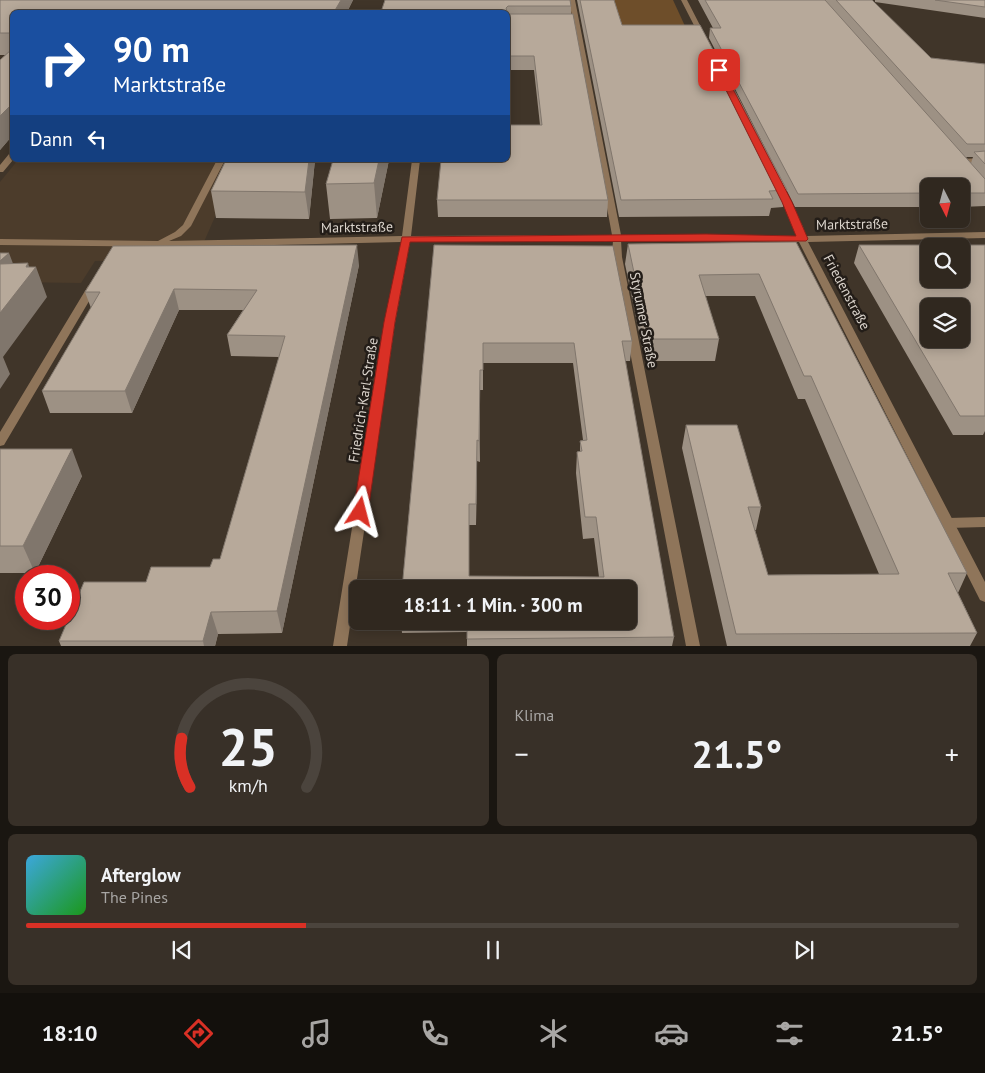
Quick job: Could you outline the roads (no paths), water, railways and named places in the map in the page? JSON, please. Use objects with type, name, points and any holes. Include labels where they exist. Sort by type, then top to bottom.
[{"type":"street","name":"Styrumer Straße","points":[[572,0],[617,238],[618,266],[693,646]]},
{"type":"street","points":[[684,0],[706,44]]},
{"type":"street","points":[[567,23],[577,23]]},
{"type":"street","points":[[952,153],[965,168]]},
{"type":"street","points":[[0,170],[10,158]]},
{"type":"street","points":[[959,160],[985,160]]},
{"type":"street","points":[[124,253],[171,238],[184,231],[220,162]]},
{"type":"street","name":"Friedrich-Karl-Straße","points":[[340,646],[390,322],[406,240],[416,162]]},
{"type":"street","name":"Friedenstraße","points":[[774,176],[799,227],[802,239],[948,523],[980,574],[985,596]]},
{"type":"street","name":"Marktstraße","points":[[0,242],[152,244],[406,240],[802,239],[985,236]]},
{"type":"street","points":[[0,442],[100,274]]},
{"type":"street","points":[[948,523],[985,522]]}]
